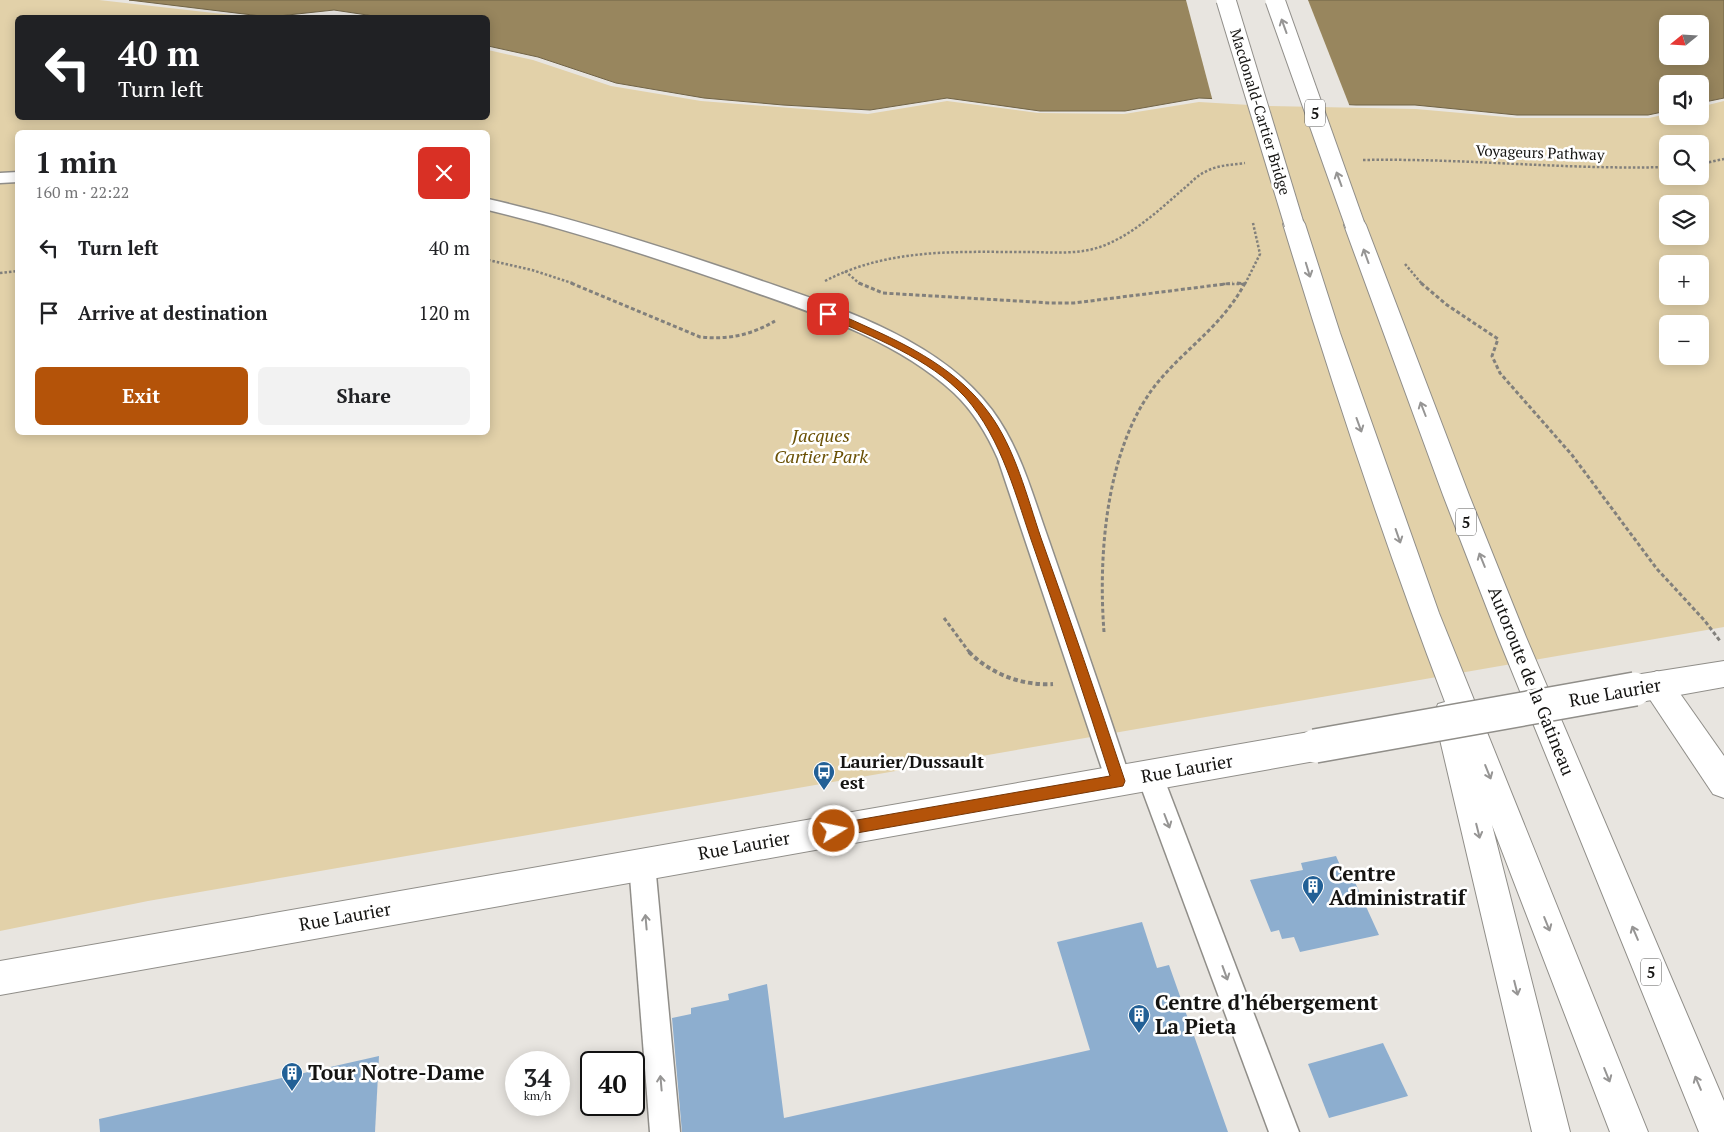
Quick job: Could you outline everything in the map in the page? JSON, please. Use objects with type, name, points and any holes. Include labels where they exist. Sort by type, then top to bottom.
[{"type":"main road","name":"Macdonald-Cartier Bridge","points":[[1226,0],[1331,343],[1425,613]]},
{"type":"main road","name":"Autoroute de la Gatineau","points":[[1275,0],[1441,458],[1505,619],[1718,1130]]},
{"type":"main road","points":[[1425,613],[1551,1132]]},
{"type":"main road","points":[[1425,613],[1629,1132]]},
{"type":"main road","name":"Rue Laurier","points":[[0,978],[1724,674]]},
{"type":"main road","points":[[1646,687],[1724,783]]},
{"type":"lane","points":[[0,178],[15,177]]},
{"type":"lane","points":[[490,205],[604,234],[800,302],[901,347],[932,364],[955,382],[986,416],[1006,456],[1075,650],[1118,781]]},
{"type":"lane","points":[[1150,776],[1284,1132]]},
{"type":"lane","points":[[642,864],[665,1132]]},
{"type":"path","name":"Voyageurs Pathway","points":[[1411,159],[1598,168],[1659,167]]},
{"type":"path","points":[[1709,162],[1724,159]]},
{"type":"path","points":[[822,283],[845,271],[871,262],[906,256],[1071,251],[1099,247],[1124,236],[1204,172],[1226,164]]},
{"type":"path","points":[[1105,636],[1101,562],[1104,527],[1110,496],[1130,431],[1140,409],[1155,386],[1170,368],[1222,318],[1245,284],[1260,254],[1253,223]]},
{"type":"path","points":[[490,260],[532,270],[579,286],[700,338],[713,339],[754,333],[781,317]]},
{"type":"path","points":[[1404,262],[1415,276],[1449,306],[1498,339],[1492,356],[1500,373],[1572,455],[1657,569],[1716,636]]},
{"type":"path","points":[[0,273],[15,271]]},
{"type":"path","points":[[845,271],[861,285],[883,293],[1051,303],[1083,302],[1235,283],[1245,284]]},
{"type":"path","points":[[944,618],[973,656],[990,668],[1031,683],[1054,684],[1056,693]]},
{"type":"green space","name":"Jacques Cartier Park","points":[[0,0],[99,0],[231,15],[15,15],[15,120],[490,120],[490,50],[533,60],[611,86],[701,101],[868,114],[947,101],[1038,113],[1124,114],[1199,102],[1266,106],[1416,109],[1517,118],[1649,118],[1659,116],[1659,125],[1709,125],[1709,105],[1724,101],[1724,627],[148,901],[0,931]]},
{"type":"shaded area","points":[[129,0],[1724,0],[1724,98],[1709,101],[1709,75],[1659,75],[1659,113],[1648,115],[1517,115],[1415,105],[1356,105],[1199,98],[1125,111],[1040,111],[947,98],[870,110],[783,105],[704,98],[616,83],[538,57],[490,46],[490,15],[367,15],[334,10],[288,15],[253,15]]},
{"type":"pier","points":[[1186,0],[1308,0],[1350,107],[1213,102]]},
{"type":"building","name":"Centre Administratif","points":[[1336,856],[1346,879],[1353,878],[1379,935],[1300,952],[1294,937],[1282,939],[1279,930],[1271,932],[1250,880],[1303,870],[1301,863]]},
{"type":"building","name":"Centre d'hébergement La Pieta","points":[[1142,922],[1157,968],[1169,965],[1228,1132],[682,1132],[672,1018],[691,1014],[691,1008],[729,1000],[728,994],[767,984],[784,1118],[1090,1050],[1057,942]]},
{"type":"building","points":[[1383,1043],[1408,1096],[1329,1118],[1308,1064]]},
{"type":"building","name":"Tour Notre-Dame","points":[[379,1056],[375,1132],[100,1132],[99,1119]]},
{"type":"place","name":"Laurier/Dussault est","points":[[824,791]]},
{"type":"place","name":"Centre Administratif","points":[[1313,905]]},
{"type":"place","name":"Centre d'hébergement La Pieta","points":[[1139,1034]]},
{"type":"place","name":"Tour Notre-Dame","points":[[292,1092]]},
{"type":"route","points":[[828,314],[879,336],[932,364],[967,393],[986,416],[1000,442],[1016,482],[1075,650],[1118,781],[834,831]]}]
